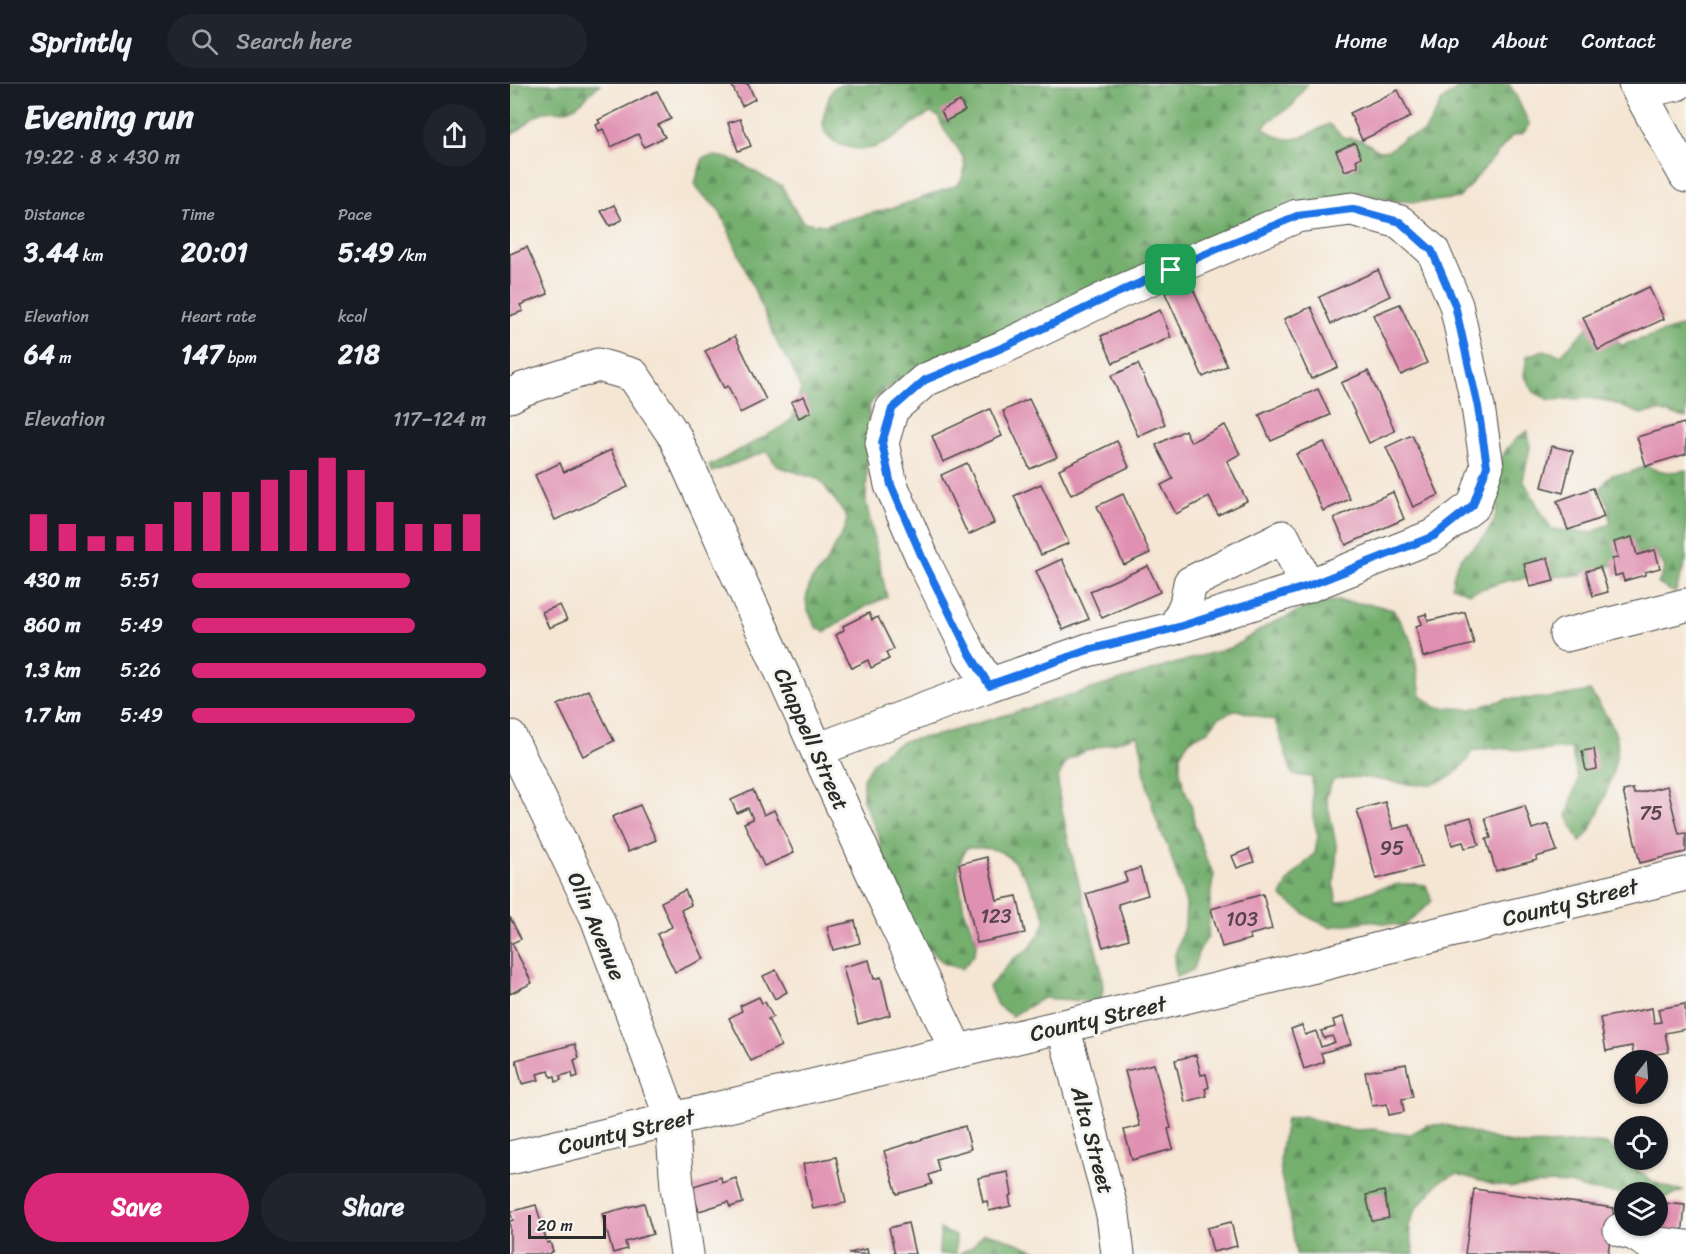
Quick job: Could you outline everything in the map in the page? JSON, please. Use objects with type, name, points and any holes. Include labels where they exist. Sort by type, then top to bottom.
[{"type":"street","points":[[1677,84],[1637,88],[1686,176]]},
{"type":"street","points":[[817,750],[1088,650],[1175,628],[1308,586],[1434,536],[1473,505],[1487,466],[1478,407],[1455,305],[1432,251],[1400,222],[1352,209],[1297,216],[1117,293],[1004,347],[925,380],[892,409],[882,443],[891,485],[925,564],[970,654],[989,685]]},
{"type":"street","name":"Chappell Street","points":[[510,396],[523,389],[598,365],[633,375],[680,448],[957,1051]]},
{"type":"street","points":[[1175,628],[1186,604],[1190,583],[1283,537],[1308,586]]},
{"type":"street","points":[[1566,635],[1686,605]]},
{"type":"street","name":"Olin Avenue","points":[[510,737],[597,918],[672,1120],[677,1187],[687,1254]]},
{"type":"street","name":"County Street","points":[[510,1158],[1686,874]]},
{"type":"street","name":"Alta Street","points":[[1063,1026],[1113,1215],[1118,1254]]},
{"type":"street","points":[[1637,1236],[1649,1243],[1686,1247]]},
{"type":"green space","points":[[510,84],[600,84],[572,108],[541,113],[510,135]]},
{"type":"green space","points":[[845,84],[1307,84],[1293,105],[1269,121],[1263,128],[1282,138],[1289,139],[1303,136],[1329,124],[1343,137],[1362,140],[1379,151],[1389,150],[1404,138],[1424,133],[1442,101],[1463,84],[1509,84],[1530,125],[1523,133],[1512,136],[1459,198],[1410,202],[1353,193],[889,387],[873,400],[869,407],[866,502],[887,597],[867,606],[825,632],[816,627],[807,608],[806,599],[811,581],[824,566],[845,528],[847,519],[843,511],[820,480],[777,466],[767,451],[712,472],[709,466],[777,430],[792,419],[801,389],[790,363],[780,349],[719,210],[699,191],[695,183],[703,158],[724,157],[782,186],[803,222],[824,225],[899,206],[958,185],[965,165],[963,156],[942,126],[939,117],[931,113],[888,142],[872,148],[852,148],[832,140],[823,125],[826,106],[833,89]]},
{"type":"green space","points":[[1686,325],[1686,418],[1659,411],[1641,414],[1608,401],[1589,398],[1549,400],[1534,392],[1524,375],[1527,356],[1544,350],[1561,355],[1588,327],[1606,334],[1622,345]]},
{"type":"green space","points":[[1528,431],[1530,448],[1523,480],[1551,529],[1592,533],[1610,523],[1609,505],[1600,489],[1611,475],[1629,473],[1646,466],[1666,471],[1686,470],[1686,561],[1675,593],[1658,584],[1665,568],[1655,550],[1618,564],[1586,571],[1582,575],[1506,581],[1469,593],[1452,586],[1457,564],[1483,538],[1495,517],[1499,466],[1504,454],[1513,442]]},
{"type":"green space","points":[[1339,601],[1375,605],[1393,610],[1412,641],[1421,695],[1435,707],[1471,709],[1507,699],[1548,698],[1590,691],[1613,727],[1617,748],[1613,771],[1599,810],[1591,828],[1580,842],[1567,816],[1578,779],[1571,748],[1535,751],[1493,748],[1472,751],[1453,775],[1431,784],[1404,784],[1364,778],[1333,780],[1326,796],[1337,849],[1334,887],[1337,903],[1380,888],[1402,884],[1426,885],[1432,901],[1404,926],[1368,921],[1330,927],[1312,919],[1281,896],[1289,880],[1315,853],[1318,836],[1313,817],[1312,777],[1293,775],[1275,721],[1237,710],[1219,717],[1208,731],[1190,740],[1180,754],[1180,771],[1184,788],[1191,804],[1194,822],[1206,859],[1214,874],[1208,936],[1198,953],[1193,970],[1176,977],[1174,958],[1185,923],[1186,904],[1154,812],[1138,735],[1083,752],[1067,761],[1058,778],[1059,795],[1069,844],[1101,970],[1103,988],[1100,1005],[1083,1001],[1043,998],[1012,1016],[997,1005],[989,987],[1013,959],[1029,949],[1046,919],[1023,873],[1010,858],[999,851],[966,848],[959,864],[958,873],[964,909],[977,943],[974,955],[962,969],[945,964],[918,939],[885,876],[879,837],[863,800],[863,778],[873,763],[887,750],[904,741],[942,734],[1233,647],[1268,625],[1319,602]]},
{"type":"green space","points":[[1304,1116],[1338,1127],[1411,1134],[1427,1125],[1446,1125],[1506,1142],[1526,1145],[1584,1142],[1606,1144],[1614,1151],[1614,1170],[1638,1170],[1655,1182],[1614,1182],[1614,1193],[1588,1190],[1570,1184],[1551,1183],[1512,1187],[1494,1185],[1457,1174],[1440,1181],[1416,1209],[1409,1226],[1414,1254],[1296,1254],[1281,1176],[1280,1157],[1286,1119]]},
{"type":"green space","points":[[1668,1187],[1683,1191],[1668,1197]]},
{"type":"green space","points":[[940,1229],[956,1236],[956,1254],[939,1254]]},
{"type":"green space","points":[[984,1233],[1002,1237],[1037,1251],[1039,1254],[959,1254],[972,1247]]},
{"type":"building","points":[[731,84],[748,84],[755,99],[742,106]]},
{"type":"building","points":[[1398,90],[1411,117],[1362,140],[1350,113]]},
{"type":"building","points":[[657,91],[671,119],[658,125],[665,137],[644,147],[638,134],[611,147],[603,129],[599,131],[596,125],[600,123],[598,120]]},
{"type":"building","points":[[960,101],[965,111],[946,121],[941,111]]},
{"type":"building","points":[[740,119],[751,146],[738,151],[728,123]]},
{"type":"building","points":[[1355,143],[1361,157],[1356,160],[1358,166],[1345,171],[1336,151]]},
{"type":"building","points":[[614,205],[622,220],[610,226],[601,211]]},
{"type":"building","points":[[527,247],[548,294],[520,305],[523,311],[510,316],[510,254]]},
{"type":"building","points":[[1378,270],[1390,296],[1331,324],[1319,297]]},
{"type":"building","points":[[1190,282],[1227,366],[1203,377],[1165,293]]},
{"type":"building","points":[[1649,287],[1664,319],[1598,350],[1583,317]]},
{"type":"building","points":[[1400,304],[1427,363],[1401,375],[1373,315]]},
{"type":"building","points":[[1311,307],[1338,367],[1311,379],[1284,319]]},
{"type":"building","points":[[1160,310],[1171,337],[1113,363],[1101,336]]},
{"type":"building","points":[[735,336],[766,400],[740,413],[728,386],[724,388],[705,351]]},
{"type":"building","points":[[1138,364],[1165,424],[1138,436],[1111,376]]},
{"type":"building","points":[[1368,371],[1395,431],[1369,443],[1341,383]]},
{"type":"building","points":[[1318,389],[1330,415],[1271,441],[1259,415]]},
{"type":"building","points":[[804,396],[811,412],[799,418],[791,402]]},
{"type":"building","points":[[1029,399],[1057,457],[1030,469],[1003,411]]},
{"type":"building","points":[[990,409],[1002,436],[943,462],[932,436]]},
{"type":"building","points":[[1684,423],[1686,454],[1646,466],[1637,437]]},
{"type":"building","points":[[1225,425],[1240,454],[1227,461],[1247,501],[1218,515],[1209,497],[1176,514],[1161,485],[1173,479],[1156,445],[1185,430],[1191,442]]},
{"type":"building","points":[[1412,435],[1439,495],[1413,507],[1386,447]]},
{"type":"building","points":[[1117,441],[1129,467],[1071,495],[1059,469]]},
{"type":"building","points":[[1324,442],[1350,499],[1323,511],[1296,454]]},
{"type":"building","points":[[1552,446],[1573,451],[1563,493],[1542,487]]},
{"type":"building","points":[[611,450],[628,487],[555,520],[535,475],[560,463],[564,472]]},
{"type":"building","points":[[967,463],[994,523],[968,535],[941,475]]},
{"type":"building","points":[[1041,484],[1069,543],[1041,555],[1014,496]]},
{"type":"building","points":[[1593,488],[1604,517],[1568,530],[1557,501]]},
{"type":"building","points":[[1393,492],[1404,519],[1346,545],[1334,518]]},
{"type":"building","points":[[1123,494],[1150,553],[1124,565],[1097,506]]},
{"type":"building","points":[[1632,537],[1637,555],[1655,550],[1660,568],[1624,581],[1622,574],[1615,576],[1612,559],[1618,558],[1614,542]]},
{"type":"building","points":[[1548,558],[1554,581],[1530,587],[1524,564]]},
{"type":"building","points":[[1062,559],[1089,619],[1063,630],[1036,571]]},
{"type":"building","points":[[1148,566],[1160,592],[1102,618],[1090,591]]},
{"type":"building","points":[[1600,567],[1608,592],[1593,596],[1586,571]]},
{"type":"building","points":[[560,605],[567,620],[549,628],[542,612]]},
{"type":"building","points":[[1465,612],[1474,644],[1423,657],[1416,626],[1422,624],[1419,616],[1426,614],[1428,621]]},
{"type":"building","points":[[869,613],[872,620],[878,617],[894,649],[886,653],[889,659],[871,668],[868,660],[852,668],[836,635],[844,630],[843,626]]},
{"type":"building","points":[[589,690],[614,741],[583,756],[558,705]]},
{"type":"building","points":[[1594,749],[1597,769],[1586,771],[1582,751]]},
{"type":"building","points":[[1667,786],[1679,834],[1686,833],[1686,852],[1640,863],[1623,791],[1633,789],[1634,794]]},
{"type":"building","points":[[753,790],[764,815],[774,810],[794,853],[764,866],[744,823],[753,819],[748,808],[737,813],[731,800]]},
{"type":"building","points":[[1385,802],[1393,829],[1410,825],[1422,867],[1376,879],[1357,810]]},
{"type":"building","points":[[640,805],[656,840],[628,852],[612,817]]},
{"type":"building","points":[[1525,806],[1532,829],[1548,824],[1557,851],[1536,857],[1537,860],[1496,871],[1486,839],[1491,838],[1485,818]]},
{"type":"building","points":[[1471,817],[1479,845],[1465,848],[1463,842],[1452,845],[1446,824]]},
{"type":"building","points":[[1249,849],[1254,862],[1237,868],[1232,856]]},
{"type":"building","points":[[987,857],[997,900],[1017,896],[1025,933],[977,943],[959,864]]},
{"type":"building","points":[[1140,868],[1148,895],[1118,904],[1129,939],[1103,947],[1086,894],[1127,881],[1124,873]]},
{"type":"building","points":[[685,890],[691,905],[681,910],[704,959],[675,972],[657,934],[672,927],[661,902]]},
{"type":"building","points":[[1263,894],[1272,929],[1249,935],[1251,939],[1222,947],[1211,909]]},
{"type":"building","points":[[510,917],[521,939],[512,943],[532,983],[510,994]]},
{"type":"building","points":[[855,921],[860,943],[833,950],[827,927]]},
{"type":"building","points":[[869,960],[874,979],[881,977],[890,1015],[858,1024],[843,967]]},
{"type":"building","points":[[776,970],[787,992],[775,999],[763,976]]},
{"type":"building","points":[[759,997],[762,1003],[765,1002],[773,1017],[768,1019],[781,1046],[751,1061],[729,1018],[742,1011],[740,1006]]},
{"type":"building","points":[[1685,1004],[1686,1029],[1665,1033],[1669,1052],[1668,1050],[1633,1050],[1632,1046],[1606,1051],[1600,1018],[1652,1008],[1654,1023],[1661,1022],[1658,1009]]},
{"type":"building","points":[[1343,1017],[1351,1044],[1321,1053],[1324,1062],[1304,1069],[1291,1029],[1302,1025],[1305,1035],[1316,1031],[1321,1047],[1335,1042],[1332,1036],[1324,1038],[1321,1031],[1335,1027],[1333,1020]]},
{"type":"building","points":[[575,1044],[579,1058],[574,1060],[578,1076],[573,1078],[572,1073],[560,1076],[561,1080],[556,1082],[555,1076],[551,1077],[549,1071],[537,1074],[539,1080],[522,1084],[516,1060]]},
{"type":"building","points":[[1196,1055],[1201,1075],[1206,1074],[1209,1087],[1205,1089],[1207,1096],[1185,1102],[1175,1060]]},
{"type":"building","points":[[1154,1064],[1171,1128],[1168,1129],[1173,1149],[1132,1160],[1124,1130],[1140,1126],[1125,1071]]},
{"type":"building","points":[[1406,1064],[1413,1097],[1402,1099],[1404,1112],[1389,1115],[1387,1104],[1372,1106],[1365,1072]]},
{"type":"building","points":[[965,1126],[971,1149],[936,1159],[939,1171],[929,1175],[932,1184],[897,1194],[884,1151]]},
{"type":"building","points":[[836,1157],[846,1203],[813,1209],[803,1164]]},
{"type":"building","points":[[1008,1172],[1012,1195],[1009,1196],[1011,1206],[989,1211],[987,1201],[983,1202],[978,1178]]},
{"type":"building","points":[[721,1177],[722,1183],[736,1178],[743,1203],[730,1207],[728,1202],[699,1211],[691,1187]]},
{"type":"building","points":[[1474,1189],[1614,1208],[1608,1254],[1465,1254]]},
{"type":"building","points":[[1384,1191],[1389,1218],[1372,1221],[1366,1195]]},
{"type":"building","points":[[644,1203],[653,1234],[625,1242],[627,1249],[613,1253],[602,1214]]},
{"type":"building","points":[[1668,1203],[1685,1205],[1682,1237],[1668,1236]]},
{"type":"building","points":[[536,1205],[547,1243],[550,1242],[553,1251],[548,1254],[510,1254],[510,1221],[513,1220],[510,1212]]},
{"type":"building","points":[[1231,1222],[1237,1246],[1213,1252],[1207,1228]]},
{"type":"building","points":[[908,1223],[915,1254],[895,1254],[889,1228]]},
{"type":"building","points":[[867,1249],[868,1254],[849,1254],[849,1253]]},
{"type":"route","points":[[1352,209],[1400,222],[1432,251],[1455,305],[1478,407],[1487,466],[1473,505],[1434,536],[1308,586],[1175,628],[1088,650],[989,685],[970,654],[925,564],[891,485],[882,443],[892,409],[925,380],[1004,347],[1171,270],[1297,216],[1352,209]]}]
